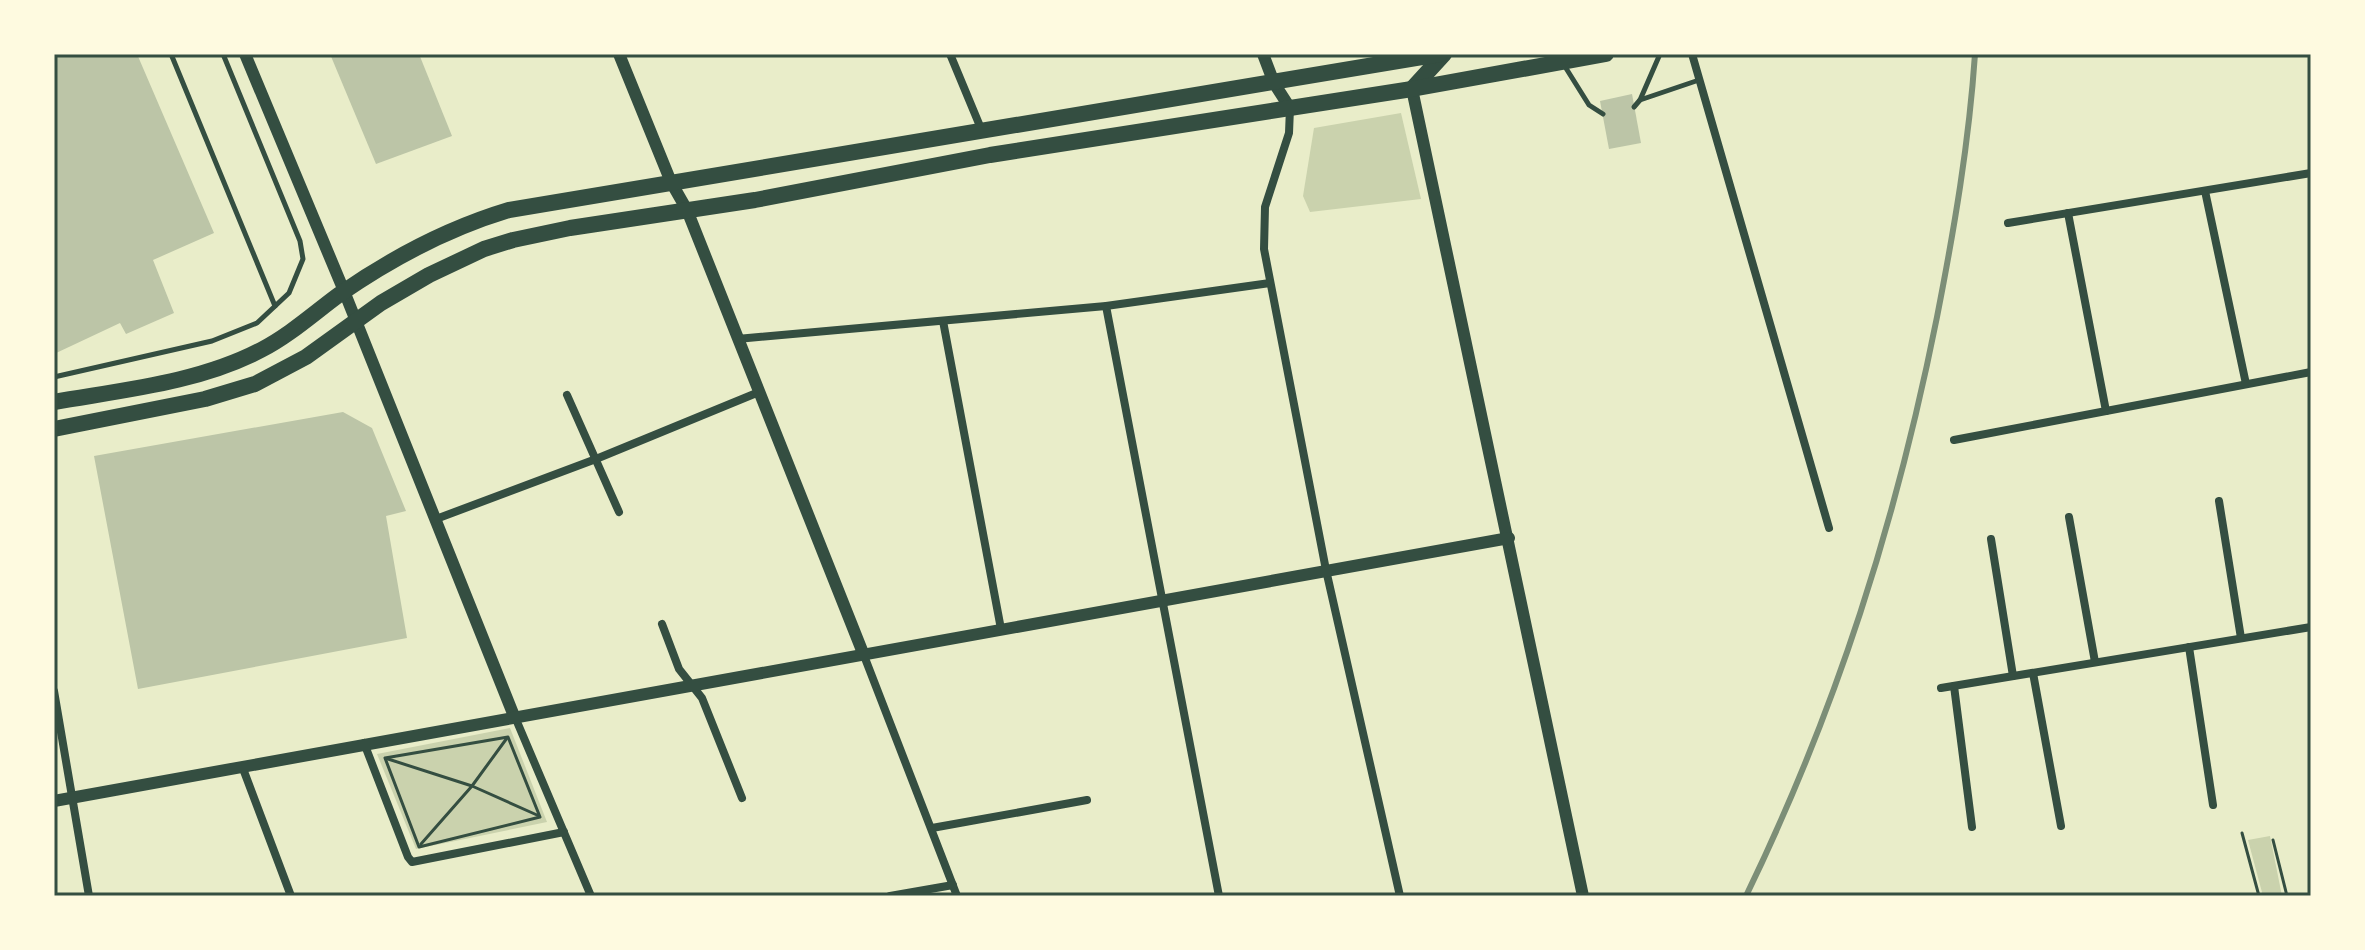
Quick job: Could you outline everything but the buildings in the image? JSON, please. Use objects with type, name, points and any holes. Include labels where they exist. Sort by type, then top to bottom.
[{"type":"main road","points":[[54,402],[194,376],[255,354],[281,339],[344,291],[419,247],[488,216],[552,201],[1442,54]]},
{"type":"main road","points":[[1412,89],[1442,54]]},
{"type":"main road","points":[[54,429],[230,392],[282,371],[402,290],[484,249],[541,233],[755,200],[990,155],[1412,89],[1606,54]]},
{"type":"street","points":[[245,54],[344,291],[514,716],[591,896]]},
{"type":"street","points":[[619,54],[671,182],[687,210],[957,896]]},
{"type":"street","points":[[950,54],[982,131]]},
{"type":"street","points":[[1263,54],[1274,83],[1290,108],[1289,133],[1263,220],[1264,249],[1326,570],[1400,896]]},
{"type":"street","points":[[1692,54],[1829,528]]},
{"type":"street","points":[[1412,89],[1583,896]]},
{"type":"street","points":[[2008,223],[2311,173]]},
{"type":"street","points":[[2205,191],[2246,384]]},
{"type":"street","points":[[2068,213],[2106,411]]},
{"type":"street","points":[[737,339],[1106,306],[1270,283]]},
{"type":"street","points":[[1106,306],[1219,896]]},
{"type":"street","points":[[943,321],[1001,629]]},
{"type":"street","points":[[1954,440],[2311,372]]},
{"type":"street","points":[[436,519],[596,459],[759,392]]},
{"type":"street","points":[[567,395],[619,512]]},
{"type":"street","points":[[2219,501],[2241,638]]},
{"type":"street","points":[[2069,517],[2095,662]]},
{"type":"street","points":[[54,801],[1509,538]]},
{"type":"street","points":[[1991,539],[2013,676]]},
{"type":"street","points":[[662,624],[679,669],[702,698],[742,798]]},
{"type":"street","points":[[1941,688],[2311,627]]},
{"type":"street","points":[[2189,647],[2213,805]]},
{"type":"street","points":[[2033,673],[2061,826]]},
{"type":"street","points":[[1954,686],[1972,827]]},
{"type":"street","points":[[54,691],[89,896]]},
{"type":"street","points":[[364,743],[412,862],[564,832]]},
{"type":"street","points":[[242,766],[291,896]]},
{"type":"street","points":[[932,828],[1087,800]]},
{"type":"street","points":[[890,896],[953,885]]},
{"type":"lane","points":[[171,54],[275,306]]},
{"type":"lane","points":[[54,377],[212,341],[257,323],[289,293],[303,259],[300,241],[223,54]]},
{"type":"lane","points":[[1634,107],[1660,54]]},
{"type":"lane","points":[[1561,61],[1589,105],[1603,114]]},
{"type":"lane","points":[[1640,100],[1699,80]]},
{"type":"path","points":[[508,737],[540,817]]},
{"type":"path","points":[[385,758],[508,737]]},
{"type":"path","points":[[419,847],[472,786],[508,737]]},
{"type":"path","points":[[385,758],[472,786],[540,817]]},
{"type":"path","points":[[385,758],[419,847]]},
{"type":"path","points":[[419,847],[540,817],[557,816]]},
{"type":"path","points":[[2242,833],[2259,896]]},
{"type":"path","points":[[2273,840],[2287,896]]},
{"type":"green space","points":[[1401,113],[1421,199],[1310,212],[1303,196],[1314,128]]},
{"type":"green space","points":[[510,728],[547,822],[416,849],[377,754]]},
{"type":"green space","points":[[2270,836],[2282,896],[2263,896],[2248,840]]},
{"type":"railway","points":[[1746,896],[1779,826],[1836,684],[1883,541],[1903,468],[1949,252],[1965,153],[1975,54]]}]
